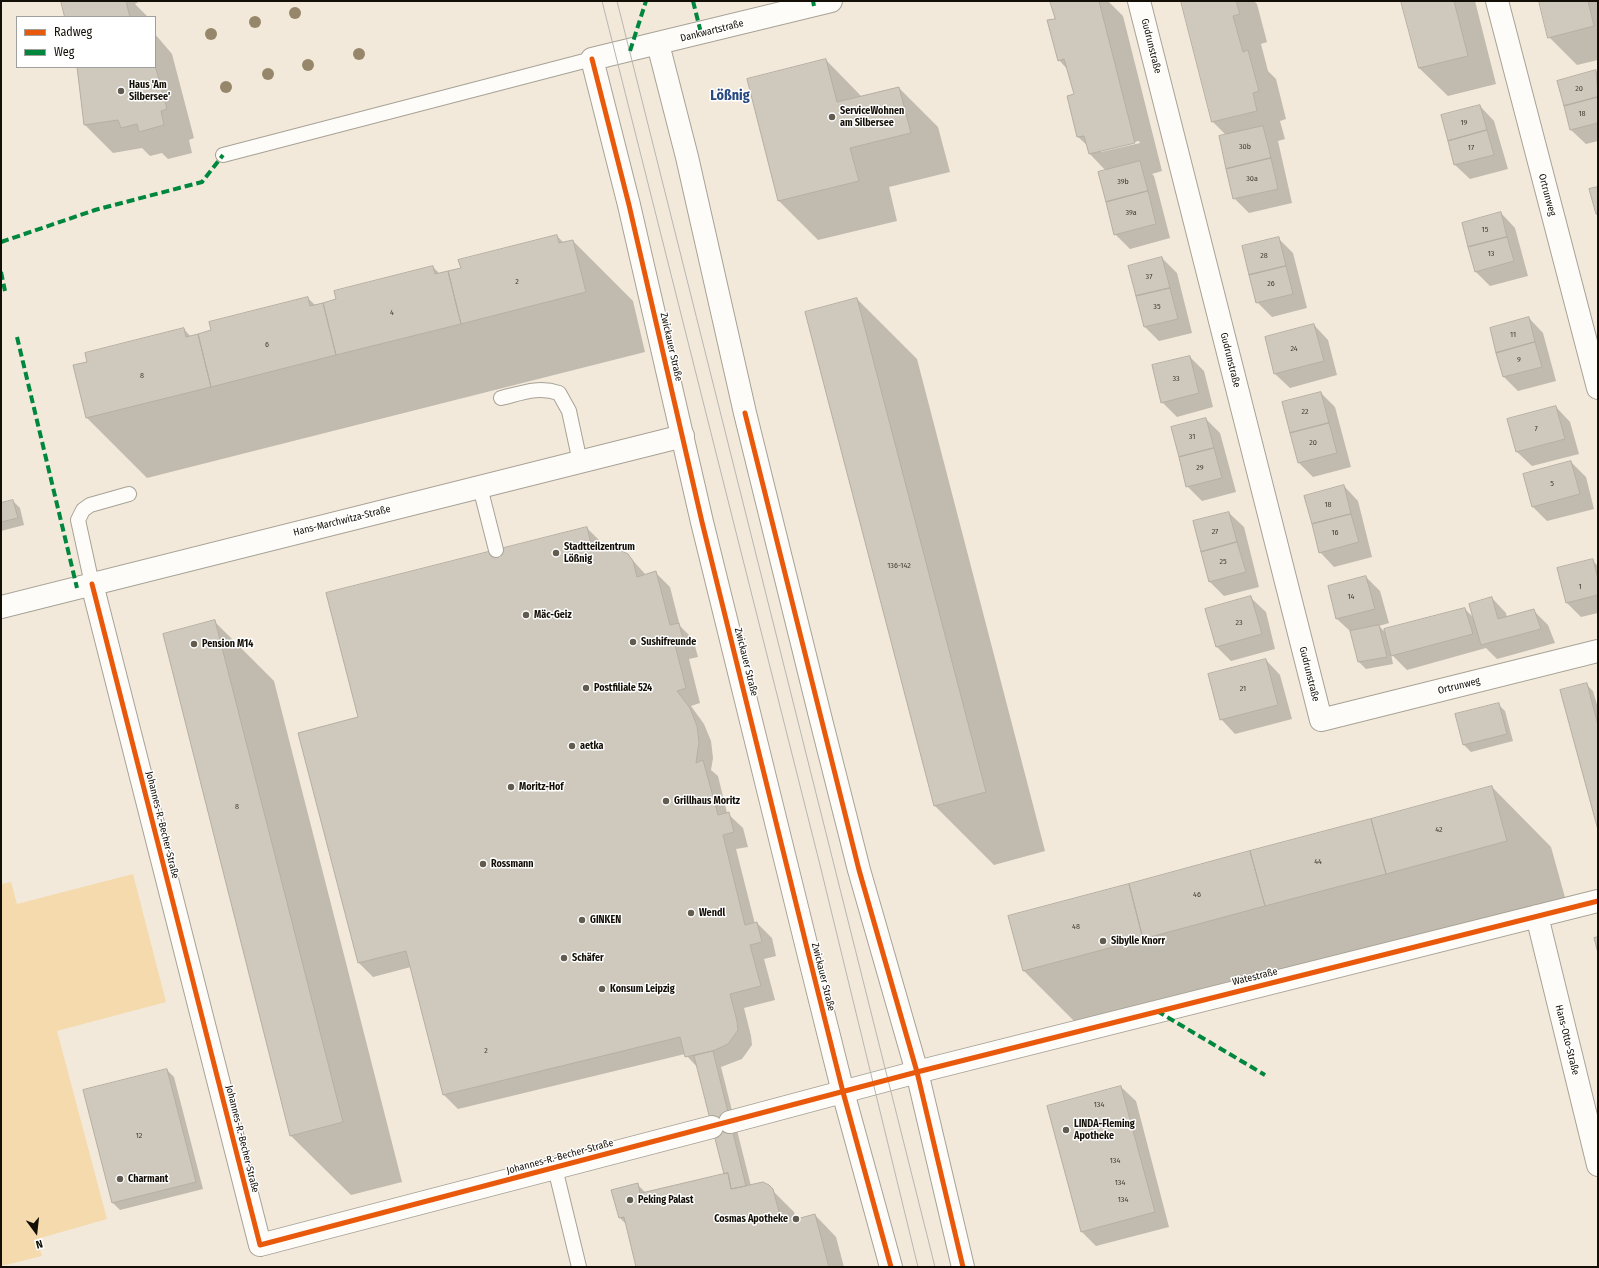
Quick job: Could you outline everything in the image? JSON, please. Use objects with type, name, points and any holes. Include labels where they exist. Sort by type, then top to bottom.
[{"type":"street","name":"Dankwartstraße","points":[[592,59],[831,1]]},
{"type":"street","name":"Gudrunstraße","points":[[1139,1],[1321,720]]},
{"type":"street","name":"Ortrunweg","points":[[1497,1],[1598,388]]},
{"type":"street","points":[[658,44],[687,157],[744,413],[855,854],[917,1072],[963,1267]]},
{"type":"street","name":"Zwickauer Straße","points":[[592,59],[683,436],[704,530],[843,1092],[891,1267]]},
{"type":"street","name":"Hans-Marchwitza-Straße","points":[[1,607],[683,436]]},
{"type":"street","name":"Johannes-R.-Becher-Straße","points":[[92,584],[260,1245],[917,1072]]},
{"type":"street","name":"Ortrunweg","points":[[1321,720],[1598,651]]},
{"type":"street","name":"Watestraße","points":[[917,1072],[1598,901]]},
{"type":"street","name":"Hans-Otto-Straße","points":[[1537,916],[1598,1165]]},
{"type":"lane","points":[[223,155],[592,59]]},
{"type":"lane","points":[[502,398],[535,389],[548,390],[559,394],[569,411],[580,462]]},
{"type":"lane","points":[[480,487],[496,550]]},
{"type":"lane","points":[[92,584],[78,520],[83,510],[90,505],[129,494]]},
{"type":"lane","name":"Johannes-R.-Becher-Straße","points":[[555,1168],[580,1267]]},
{"type":"shaded area","points":[[133,874],[166,1002],[57,1031],[107,1219],[37,1239],[42,1256],[1,1266],[1,884],[11,882],[17,904]]},
{"type":"building","points":[[61,1],[126,1],[130,16],[65,16]]},
{"type":"building","points":[[1050,1],[1099,1],[1135,143],[1089,154],[1084,136],[1077,137],[1067,96],[1074,94],[1064,59],[1058,61],[1047,20],[1055,19]]},
{"type":"building","points":[[1181,1],[1236,1],[1240,14],[1233,16],[1243,52],[1248,50],[1259,91],[1253,93],[1257,111],[1212,122]]},
{"type":"building","points":[[1401,1],[1454,1],[1468,56],[1419,68]]},
{"type":"building","points":[[1539,1],[1588,1],[1594,26],[1548,38]]},
{"type":"building","name":"ServiceWohnen am Silbersee","points":[[826,59],[837,102],[899,87],[911,133],[850,148],[859,181],[778,201],[747,79]]},
{"type":"building","name":"Haus 'Am Silbersee'","points":[[77,68],[156,68],[167,109],[161,111],[164,125],[139,132],[137,124],[121,128],[118,120],[84,125]]},
{"type":"building","points":[[1596,70],[1598,97],[1564,106],[1557,81]]},
{"type":"building","points":[[1598,97],[1598,123],[1570,130],[1564,106]]},
{"type":"building","points":[[1480,105],[1487,130],[1448,141],[1441,115]]},
{"type":"building","points":[[1263,126],[1271,158],[1226,169],[1219,136]]},
{"type":"building","points":[[1487,130],[1494,155],[1454,165],[1448,141]]},
{"type":"building","points":[[1271,158],[1278,189],[1233,199],[1226,169]]},
{"type":"building","points":[[1140,161],[1148,191],[1106,202],[1098,172]]},
{"type":"building","points":[[1598,187],[1598,214],[1596,214],[1589,189]]},
{"type":"building","points":[[1148,191],[1156,224],[1114,235],[1106,202]]},
{"type":"building","points":[[1501,212],[1507,237],[1468,247],[1462,223]]},
{"type":"building","points":[[557,235],[559,243],[573,240],[586,292],[461,324],[448,271],[461,268],[458,260]]},
{"type":"building","points":[[1279,237],[1286,266],[1249,275],[1242,246]]},
{"type":"building","points":[[1507,237],[1514,261],[1475,272],[1468,247]]},
{"type":"building","points":[[1162,257],[1170,288],[1136,296],[1128,266]]},
{"type":"building","points":[[433,266],[435,274],[448,271],[461,324],[336,355],[323,303],[336,299],[334,291]]},
{"type":"building","points":[[1286,266],[1293,294],[1256,303],[1249,275]]},
{"type":"building","points":[[1170,288],[1178,319],[1144,327],[1136,296]]},
{"type":"building","points":[[308,297],[310,306],[323,303],[336,355],[211,387],[198,334],[211,330],[209,322]]},
{"type":"building","points":[[857,298],[986,792],[934,806],[805,312]]},
{"type":"building","points":[[1529,317],[1535,342],[1496,353],[1490,328]]},
{"type":"building","points":[[1314,324],[1324,361],[1274,374],[1265,337]]},
{"type":"building","points":[[184,328],[186,337],[198,334],[211,387],[86,418],[73,365],[87,362],[85,353]]},
{"type":"building","points":[[1535,342],[1542,367],[1503,377],[1496,353]]},
{"type":"building","points":[[1190,356],[1199,393],[1161,403],[1152,365]]},
{"type":"building","points":[[1321,392],[1329,423],[1290,433],[1282,402]]},
{"type":"building","points":[[1556,406],[1565,439],[1516,452],[1507,419]]},
{"type":"building","points":[[1206,418],[1214,448],[1179,457],[1171,427]]},
{"type":"building","points":[[1329,423],[1337,453],[1298,463],[1290,433]]},
{"type":"building","points":[[1214,448],[1222,478],[1186,487],[1179,457]]},
{"type":"building","points":[[1571,461],[1580,494],[1532,507],[1523,474]]},
{"type":"building","points":[[1344,485],[1351,514],[1312,524],[1304,496]]},
{"type":"building","points":[[13,500],[18,518],[1,522],[1,503]]},
{"type":"building","points":[[1229,512],[1237,542],[1201,552],[1193,521]]},
{"type":"building","points":[[1351,514],[1359,542],[1319,553],[1312,524]]},
{"type":"building","name":"Moritz-Hof","points":[[587,527],[592,548],[609,545],[628,554],[633,561],[637,577],[656,571],[670,625],[679,623],[684,643],[675,645],[686,688],[677,691],[690,708],[697,726],[699,742],[696,763],[703,760],[718,815],[729,812],[734,832],[723,835],[745,925],[757,922],[762,942],[750,945],[761,986],[730,994],[738,1030],[728,1044],[713,1051],[685,1057],[680,1037],[443,1095],[406,951],[358,963],[298,733],[358,717],[326,593]]},
{"type":"building","points":[[1237,542],[1246,572],[1209,582],[1201,552]]},
{"type":"building","points":[[1593,559],[1598,579],[1598,595],[1566,603],[1557,568]]},
{"type":"building","points":[[1366,576],[1375,609],[1336,619],[1328,586]]},
{"type":"building","points":[[1251,596],[1262,634],[1216,647],[1205,609]]},
{"type":"building","points":[[1492,597],[1498,619],[1534,609],[1541,629],[1481,645],[1469,604]]},
{"type":"building","points":[[1465,608],[1473,634],[1391,656],[1384,629]]},
{"type":"building","points":[[215,620],[343,1122],[290,1136],[163,634]]},
{"type":"building","points":[[1379,625],[1387,657],[1358,662],[1350,631]]},
{"type":"building","points":[[1266,659],[1278,705],[1220,720],[1208,674]]},
{"type":"building","points":[[1587,683],[1598,725],[1598,830],[1560,690]]},
{"type":"building","points":[[1499,703],[1507,734],[1463,745],[1455,714]]},
{"type":"building","points":[[1492,786],[1507,841],[1386,874],[1371,819]]},
{"type":"building","points":[[1371,819],[1386,874],[1265,906],[1250,851]]},
{"type":"building","points":[[1250,851],[1265,906],[1143,939],[1129,884]]},
{"type":"building","points":[[1129,884],[1143,939],[1023,971],[1008,916]]},
{"type":"building","points":[[1598,937],[1598,953],[1594,938]]},
{"type":"building","points":[[713,1051],[746,1186],[731,1189],[728,1173],[724,1174],[694,1056]]},
{"type":"building","points":[[167,1069],[196,1182],[112,1203],[83,1090]]},
{"type":"building","points":[[1121,1086],[1155,1212],[1081,1232],[1047,1106]]},
{"type":"building","points":[[728,1173],[731,1189],[763,1182],[769,1185],[773,1189],[782,1223],[815,1214],[829,1267],[636,1267],[624,1217],[619,1218],[611,1190],[638,1183],[640,1193]]},
{"type":"tram line","points":[[602,1],[820,865],[918,1267]]},
{"type":"tram line","points":[[617,1],[935,1267]]},
{"type":"marked path","points":[[630,51],[646,1]]},
{"type":"marked path","points":[[693,1],[701,33]]},
{"type":"marked path","points":[[813,1],[814,6]]},
{"type":"marked path","points":[[1,242],[95,210],[202,182],[223,155]]},
{"type":"marked path","points":[[1,272],[5,291]]},
{"type":"marked path","points":[[17,337],[77,588]]},
{"type":"marked path","points":[[1157,1011],[1265,1075]]},
{"type":"cycle path","points":[[592,59],[629,205],[702,522],[809,956],[843,1092],[891,1267]]},
{"type":"cycle path","points":[[745,413],[859,870],[917,1072],[963,1267]]},
{"type":"cycle path","points":[[92,584],[260,1245],[917,1072],[1598,901]]},
{"type":"place","name":"Haus 'Am Silbersee'","points":[[121,91]]},
{"type":"place","name":"ServiceWohnen am Silbersee","points":[[832,117]]},
{"type":"place","name":"Stadtteilzentrum Lößnig","points":[[556,553]]},
{"type":"place","name":"Mäc-Geiz","points":[[526,615]]},
{"type":"place","name":"Sushifreunde","points":[[633,642]]},
{"type":"place","name":"Pension M14","points":[[194,644]]},
{"type":"place","name":"Postfiliale 524","points":[[586,688]]},
{"type":"place","name":"aetka","points":[[572,746]]},
{"type":"place","name":"Moritz-Hof","points":[[511,787]]},
{"type":"place","name":"Grillhaus Moritz","points":[[666,801]]},
{"type":"place","name":"Rossmann","points":[[483,864]]},
{"type":"place","name":"Wendl","points":[[691,913]]},
{"type":"place","name":"GINKEN","points":[[582,920]]},
{"type":"place","name":"Sibylle Knorr","points":[[1103,941]]},
{"type":"place","name":"Schäfer","points":[[564,958]]},
{"type":"place","name":"Konsum Leipzig","points":[[602,989]]},
{"type":"place","name":"LINDA-Fleming Apotheke","points":[[1066,1130]]},
{"type":"place","name":"Charmant","points":[[120,1179]]},
{"type":"place","name":"Peking Palast","points":[[630,1200]]},
{"type":"place","name":"Cosmas Apotheke","points":[[796,1219]]},
{"type":"district","name":"Lößnig","points":[[730,96]]}]
